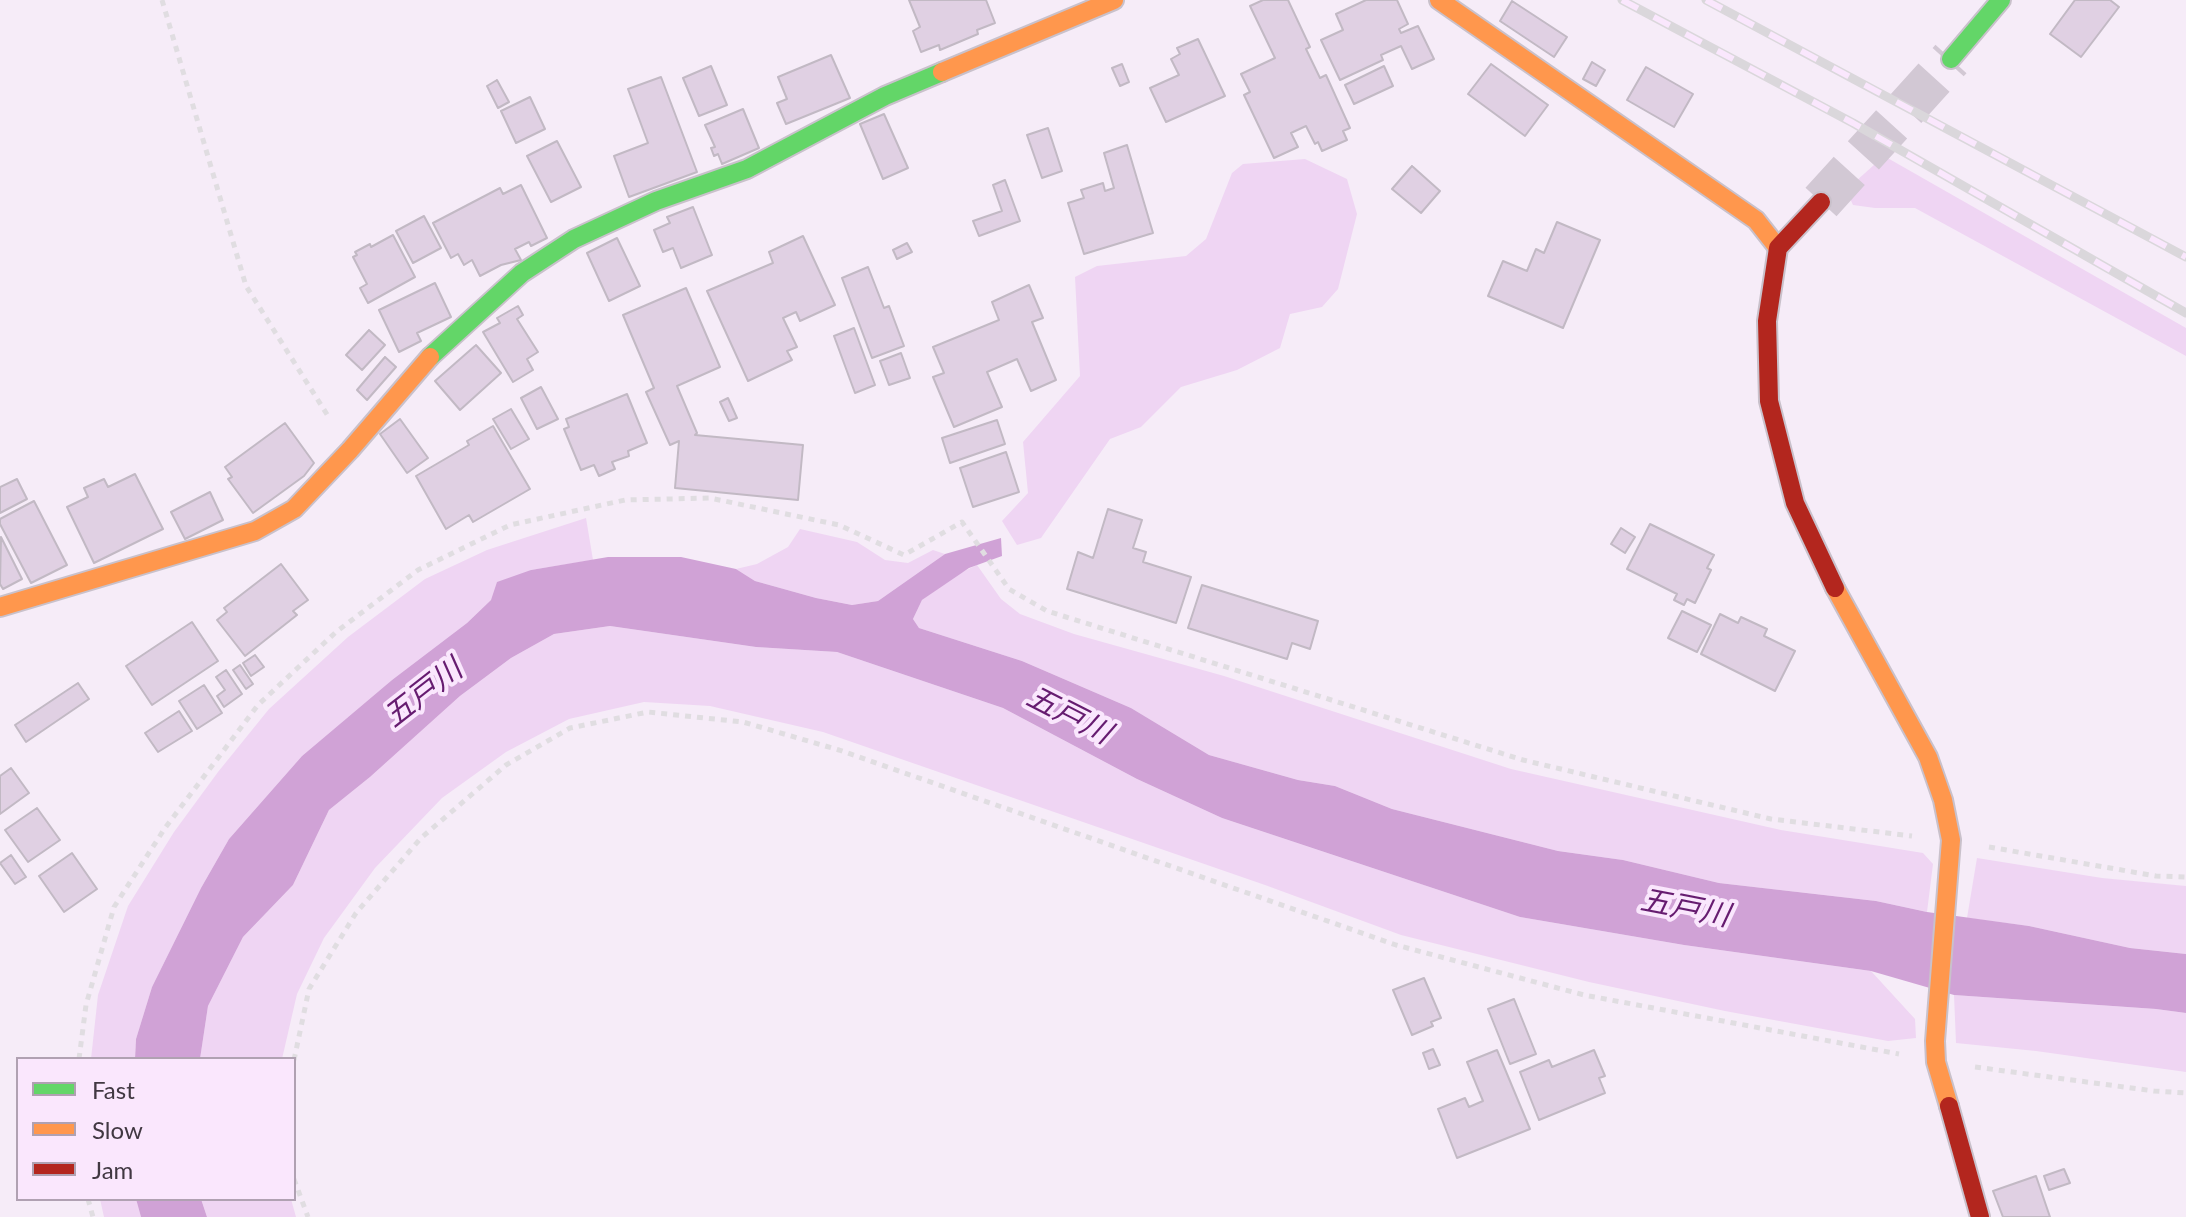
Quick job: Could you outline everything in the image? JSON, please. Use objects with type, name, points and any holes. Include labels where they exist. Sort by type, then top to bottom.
[{"type":"street","points":[[0,607],[255,531],[294,509],[350,450],[420,367],[522,273],[574,239],[656,201],[747,169],[885,96],[1114,0]]},
{"type":"street","points":[[1439,0],[1756,220],[1778,248]]},
{"type":"street","points":[[1951,59],[2001,0]]},
{"type":"street","points":[[1821,202],[1778,248],[1767,321],[1769,401],[1791,490],[1826,572],[1928,757],[1943,800],[1951,840],[1935,1041],[1936,1062],[1980,1217]]},
{"type":"path","points":[[162,0],[246,286],[350,450]]},
{"type":"path","points":[[79,1057],[86,1005],[114,907],[165,828],[258,705],[336,632],[418,570],[510,525],[625,500],[710,498],[839,525],[904,555],[962,522],[1009,589],[1047,611],[1523,760],[1771,819],[1951,840],[2156,876],[2186,877]]},
{"type":"path","points":[[295,1057],[309,989],[356,913],[421,838],[506,765],[570,728],[648,712],[743,722],[839,750],[1396,945],[1584,995],[1936,1062],[2186,1093]]},
{"type":"path","points":[[296,1184],[308,1217]]},
{"type":"shaded area","points":[[1884,156],[2186,328],[2186,356],[1915,208],[1853,205],[1846,190]]},
{"type":"shaded area","points":[[1305,159],[1347,179],[1357,214],[1338,289],[1322,307],[1290,314],[1280,348],[1237,370],[1181,387],[1141,427],[1110,439],[1041,538],[1017,545],[1002,521],[1028,493],[1023,442],[1080,376],[1075,277],[1097,266],[1186,256],[1206,239],[1232,173],[1243,164]]},
{"type":"shaded area","points":[[586,518],[593,560],[531,570],[302,756],[229,839],[201,888],[152,987],[136,1039],[135,1057],[91,1057],[98,995],[128,906],[174,832],[218,772],[269,709],[348,637],[425,579],[487,550]]},
{"type":"shaded area","points":[[800,529],[857,542],[885,560],[908,563],[933,550],[945,554],[878,601],[852,605],[755,581],[736,569],[757,564],[788,547]]},
{"type":"shaded area","points":[[977,565],[1001,599],[1020,614],[1074,634],[1224,676],[1511,769],[1781,830],[1923,853],[1933,864],[1927,912],[1876,901],[1719,883],[1623,860],[1558,851],[1392,809],[1335,786],[1298,780],[1209,755],[1131,708],[1022,661],[919,628],[913,619],[922,600],[958,574]]},
{"type":"shaded area","points":[[610,626],[756,647],[837,652],[1003,708],[1137,779],[1222,818],[1520,917],[1684,945],[1871,971],[1915,1019],[1916,1038],[1888,1041],[1725,1011],[1589,982],[1401,935],[823,732],[710,706],[644,702],[569,719],[506,752],[442,798],[375,868],[324,938],[297,994],[282,1057],[200,1057],[208,1006],[243,937],[293,885],[329,810],[460,696],[511,658],[554,634]]},
{"type":"shaded area","points":[[1977,858],[2102,878],[2186,886],[2186,954],[2130,948],[2029,926],[1967,918]]},
{"type":"shaded area","points":[[1954,995],[2186,1013],[2186,1072],[1956,1043]]},
{"type":"shaded area","points":[[100,1201],[137,1201],[141,1217],[104,1217]]},
{"type":"shaded area","points":[[202,1201],[292,1201],[296,1217],[207,1217]]},
{"type":"water","name":"五戸川","points":[[1001,538],[1002,556],[969,568],[922,600],[913,619],[919,628],[1022,661],[1131,708],[1209,755],[1298,780],[1335,786],[1392,809],[1558,851],[1623,860],[1719,883],[1876,901],[1927,912],[2029,926],[2130,948],[2186,954],[2186,1013],[1954,995],[1871,971],[1684,945],[1520,917],[1222,818],[1137,779],[1003,708],[837,652],[756,647],[610,626],[554,634],[511,658],[460,696],[329,810],[293,885],[243,937],[208,1006],[200,1057],[135,1057],[136,1039],[152,987],[229,839],[302,756],[392,680],[467,623],[491,600],[497,582],[531,570],[608,557],[681,557],[736,569],[755,581],[852,605],[878,601],[945,554]]},
{"type":"water","points":[[137,1201],[202,1201],[207,1217],[141,1217]]},
{"type":"building","points":[[909,0],[986,0],[995,23],[940,50],[939,45],[921,52],[913,31],[920,27]]},
{"type":"building","points":[[1263,0],[1288,0],[1310,47],[1306,49],[1320,78],[1326,75],[1350,128],[1343,131],[1347,140],[1322,151],[1306,126],[1291,133],[1298,147],[1274,158],[1244,95],[1250,92],[1241,74],[1275,58],[1250,6]]},
{"type":"building","points":[[1366,0],[1397,0],[1408,24],[1399,29],[1401,33],[1418,26],[1434,59],[1412,69],[1401,46],[1381,55],[1383,60],[1340,80],[1321,40],[1343,30],[1336,14]]},
{"type":"building","points":[[2075,0],[2110,0],[2119,7],[2081,57],[2050,34]]},
{"type":"building","points":[[1512,1],[1567,37],[1554,57],[1500,21]]},
{"type":"building","points":[[1198,39],[1225,96],[1166,122],[1150,88],[1179,75],[1171,59],[1180,54],[1177,48]]},
{"type":"building","points":[[831,55],[850,98],[786,124],[777,103],[787,99],[778,77]]},
{"type":"building","points":[[1592,62],[1605,70],[1596,86],[1583,79]]},
{"type":"building","points":[[1122,64],[1129,82],[1120,86],[1112,68]]},
{"type":"building","points":[[1491,64],[1548,105],[1525,136],[1468,94]]},
{"type":"building","points":[[711,66],[727,105],[699,116],[683,78]]},
{"type":"building","points":[[1384,66],[1393,86],[1354,104],[1345,85]]},
{"type":"building","points":[[1646,67],[1693,94],[1674,127],[1627,100]]},
{"type":"building","points":[[661,77],[697,172],[629,197],[614,156],[648,143],[628,89]]},
{"type":"building","points":[[497,80],[509,102],[498,108],[487,86]]},
{"type":"building","points":[[530,97],[545,129],[516,143],[501,111]]},
{"type":"building","points":[[743,109],[759,148],[722,164],[718,154],[714,156],[711,148],[715,147],[705,125]]},
{"type":"building","points":[[884,114],[908,168],[883,179],[860,124]]},
{"type":"building","points":[[1048,128],[1062,171],[1042,178],[1027,135]]},
{"type":"building","points":[[557,141],[581,187],[551,202],[527,156]]},
{"type":"building","points":[[1127,145],[1153,233],[1084,254],[1068,203],[1084,198],[1081,190],[1103,183],[1105,191],[1114,188],[1104,153]]},
{"type":"building","points":[[1412,166],[1440,191],[1421,213],[1392,189]]},
{"type":"building","points":[[1005,180],[1020,221],[979,236],[973,221],[1002,211],[993,185]]},
{"type":"building","points":[[521,185],[547,238],[515,249],[521,260],[501,265],[480,276],[472,260],[464,265],[458,254],[451,258],[433,223],[500,188],[503,194]]},
{"type":"building","points":[[693,207],[712,255],[681,268],[673,248],[663,252],[654,230],[670,223],[667,217]]},
{"type":"building","points":[[424,216],[441,248],[413,263],[396,231]]},
{"type":"building","points":[[1557,222],[1600,240],[1563,328],[1488,296],[1503,261],[1527,271],[1536,249],[1544,253]]},
{"type":"building","points":[[393,235],[415,277],[368,303],[360,288],[367,284],[353,257],[357,255],[355,252]]},
{"type":"building","points":[[803,236],[835,305],[800,321],[796,312],[783,318],[797,347],[787,351],[792,360],[748,381],[707,291],[773,263],[769,252]]},
{"type":"building","points":[[617,238],[640,286],[609,301],[587,253]]},
{"type":"building","points":[[907,243],[912,252],[897,259],[893,250]]},
{"type":"building","points":[[868,267],[884,308],[889,306],[904,346],[872,358],[842,278]]},
{"type":"building","points":[[435,283],[451,317],[417,333],[421,341],[399,352],[379,310]]},
{"type":"building","points":[[1029,285],[1043,318],[1032,322],[1056,380],[1031,391],[1017,359],[987,372],[1002,407],[954,427],[933,377],[944,373],[933,347],[999,320],[992,302]]},
{"type":"building","points":[[686,288],[720,367],[677,386],[697,433],[695,435],[803,445],[798,500],[675,488],[679,441],[670,445],[646,392],[654,388],[623,315]]},
{"type":"building","points":[[518,306],[523,315],[517,319],[538,352],[527,359],[533,370],[513,382],[483,332],[500,323],[497,318]]},
{"type":"building","points":[[854,328],[875,385],[855,393],[834,336]]},
{"type":"building","points":[[369,330],[385,345],[362,370],[346,355]]},
{"type":"building","points":[[476,345],[501,373],[460,410],[435,381]]},
{"type":"building","points":[[901,353],[910,378],[889,385],[880,361]]},
{"type":"building","points":[[385,357],[396,367],[367,400],[357,390]]},
{"type":"building","points":[[541,387],[558,419],[537,429],[521,398]]},
{"type":"building","points":[[627,394],[647,443],[628,451],[629,456],[612,462],[615,469],[599,476],[594,465],[581,470],[564,429],[569,427],[566,419]]},
{"type":"building","points":[[728,398],[737,418],[729,421],[720,402]]},
{"type":"building","points":[[511,409],[529,439],[511,449],[493,419]]},
{"type":"building","points":[[400,419],[428,458],[407,473],[380,434]]},
{"type":"building","points":[[997,420],[1005,444],[950,463],[942,438]]},
{"type":"building","points":[[285,423],[314,463],[304,476],[253,513],[228,479],[232,477],[225,467]]},
{"type":"building","points":[[493,426],[530,489],[473,522],[469,515],[446,529],[416,476],[469,445],[467,441]]},
{"type":"building","points":[[1006,452],[1019,492],[973,507],[960,468]]},
{"type":"building","points":[[135,474],[163,529],[94,563],[67,507],[88,497],[84,488],[104,479],[108,487]]},
{"type":"building","points":[[17,479],[27,499],[0,513],[0,487]]},
{"type":"building","points":[[210,492],[223,520],[185,539],[171,512]]},
{"type":"building","points":[[34,501],[67,565],[31,583],[0,519]]},
{"type":"building","points":[[1108,509],[1142,520],[1133,548],[1146,552],[1143,562],[1191,577],[1176,623],[1067,589],[1078,552],[1093,558]]},
{"type":"building","points":[[1650,524],[1714,555],[1707,568],[1711,570],[1695,603],[1687,599],[1684,605],[1674,600],[1677,594],[1627,569]]},
{"type":"building","points":[[1621,528],[1635,537],[1625,553],[1611,544]]},
{"type":"building","points":[[1,537],[22,579],[3,589],[0,584]]},
{"type":"building","points":[[281,564],[308,600],[293,611],[297,615],[245,656],[217,620],[227,612],[224,608]]},
{"type":"building","points":[[1202,585],[1318,621],[1310,649],[1292,643],[1287,659],[1188,628]]},
{"type":"building","points":[[1682,611],[1711,625],[1697,652],[1668,638]]},
{"type":"building","points":[[1720,614],[1738,623],[1741,617],[1767,629],[1764,636],[1795,651],[1775,691],[1701,654]]},
{"type":"building","points":[[192,622],[218,661],[152,705],[126,666]]},
{"type":"building","points":[[255,655],[264,667],[251,676],[243,663]]},
{"type":"building","points":[[240,665],[253,684],[246,689],[233,670]]},
{"type":"building","points":[[226,670],[242,694],[224,707],[217,696],[225,690],[216,677]]},
{"type":"building","points":[[78,683],[89,699],[26,742],[15,725]]},
{"type":"building","points":[[204,685],[222,713],[197,729],[179,701]]},
{"type":"building","points":[[179,711],[192,731],[158,752],[145,733]]},
{"type":"building","points":[[11,768],[29,793],[0,814],[0,776]]},
{"type":"building","points":[[37,808],[60,840],[28,862],[5,830]]},
{"type":"building","points":[[72,853],[97,889],[64,912],[39,876]]},
{"type":"building","points":[[11,855],[26,877],[15,884],[0,863]]},
{"type":"building","points":[[1424,978],[1441,1018],[1431,1022],[1433,1026],[1412,1035],[1393,990]]},
{"type":"building","points":[[1514,999],[1536,1054],[1510,1064],[1488,1009]]},
{"type":"building","points":[[1433,1049],[1440,1065],[1429,1069],[1423,1053]]},
{"type":"building","points":[[1497,1050],[1530,1129],[1457,1158],[1438,1109],[1465,1098],[1469,1107],[1483,1101],[1467,1062]]},
{"type":"building","points":[[1594,1050],[1605,1076],[1599,1078],[1605,1093],[1539,1120],[1520,1072],[1549,1060],[1552,1067]]},
{"type":"building","points":[[2064,1169],[2070,1183],[2049,1190],[2044,1176]]},
{"type":"building","points":[[2036,1176],[2050,1217],[2003,1217],[1993,1191]]},
{"type":"tunnel","points":[[1821,202],[1951,59]]},
{"type":"railway","points":[[1622,0],[1853,123],[2186,313]]},
{"type":"railway","points":[[1706,0],[2186,257]]},
{"type":"traffic: fast","points":[[1951,59],[2001,0]]},
{"type":"traffic: fast","points":[[430,357],[522,273],[574,239],[656,201],[747,169],[885,96],[942,72]]},
{"type":"traffic: slow","points":[[942,72],[1114,0]]},
{"type":"traffic: slow","points":[[1439,0],[1756,220],[1778,248]]},
{"type":"traffic: slow","points":[[0,607],[255,531],[294,509],[430,357]]},
{"type":"traffic: slow","points":[[1835,588],[1928,757],[1943,800],[1951,840],[1935,1041],[1936,1062],[1949,1106]]},
{"type":"traffic: jam","points":[[1821,202],[1778,248],[1767,321],[1769,401],[1795,503],[1835,588]]},
{"type":"traffic: jam","points":[[1949,1106],[1980,1217]]}]
